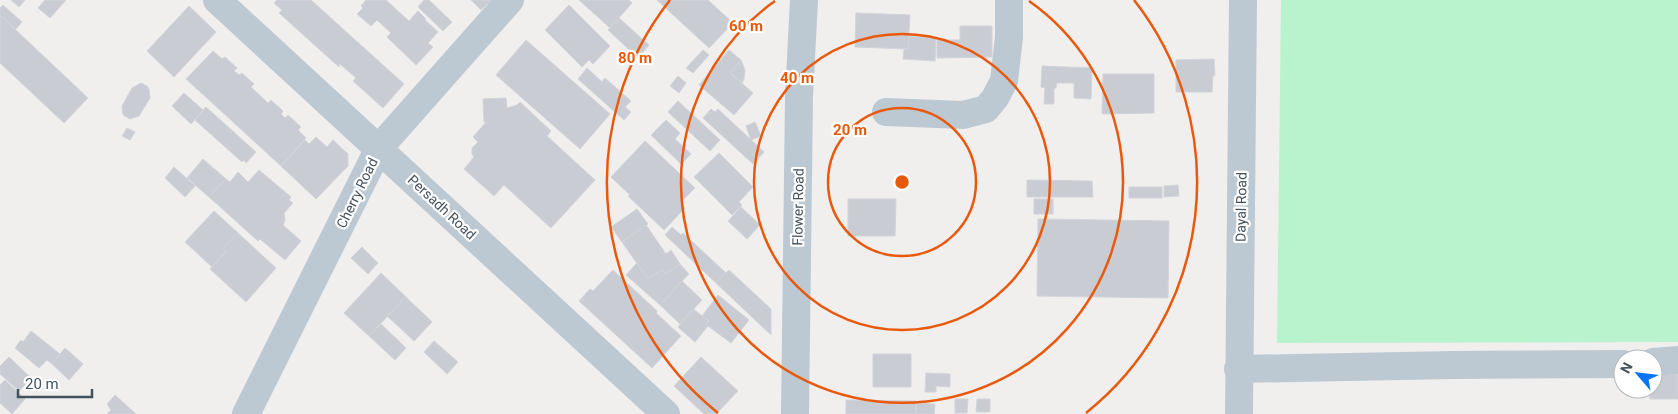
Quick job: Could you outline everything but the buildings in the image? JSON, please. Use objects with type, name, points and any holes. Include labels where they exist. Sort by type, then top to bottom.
[{"type":"street","name":"Persadh Road","points":[[217,0],[666,414]]},
{"type":"street","name":"Cherry Road","points":[[246,414],[379,148],[510,0]]},
{"type":"street","name":"Flower Road","points":[[795,414],[799,97],[804,0]]},
{"type":"street","points":[[886,112],[963,115],[986,109],[1004,82],[1009,36],[1009,0]]},
{"type":"street","name":"Dayal Road","points":[[1238,414],[1244,0]]},
{"type":"street","points":[[1663,361],[1678,360]]},
{"type":"street","points":[[1238,370],[1443,365],[1613,364]]},
{"type":"green space","points":[[1281,0],[1678,0],[1678,342],[1277,343]]}]
